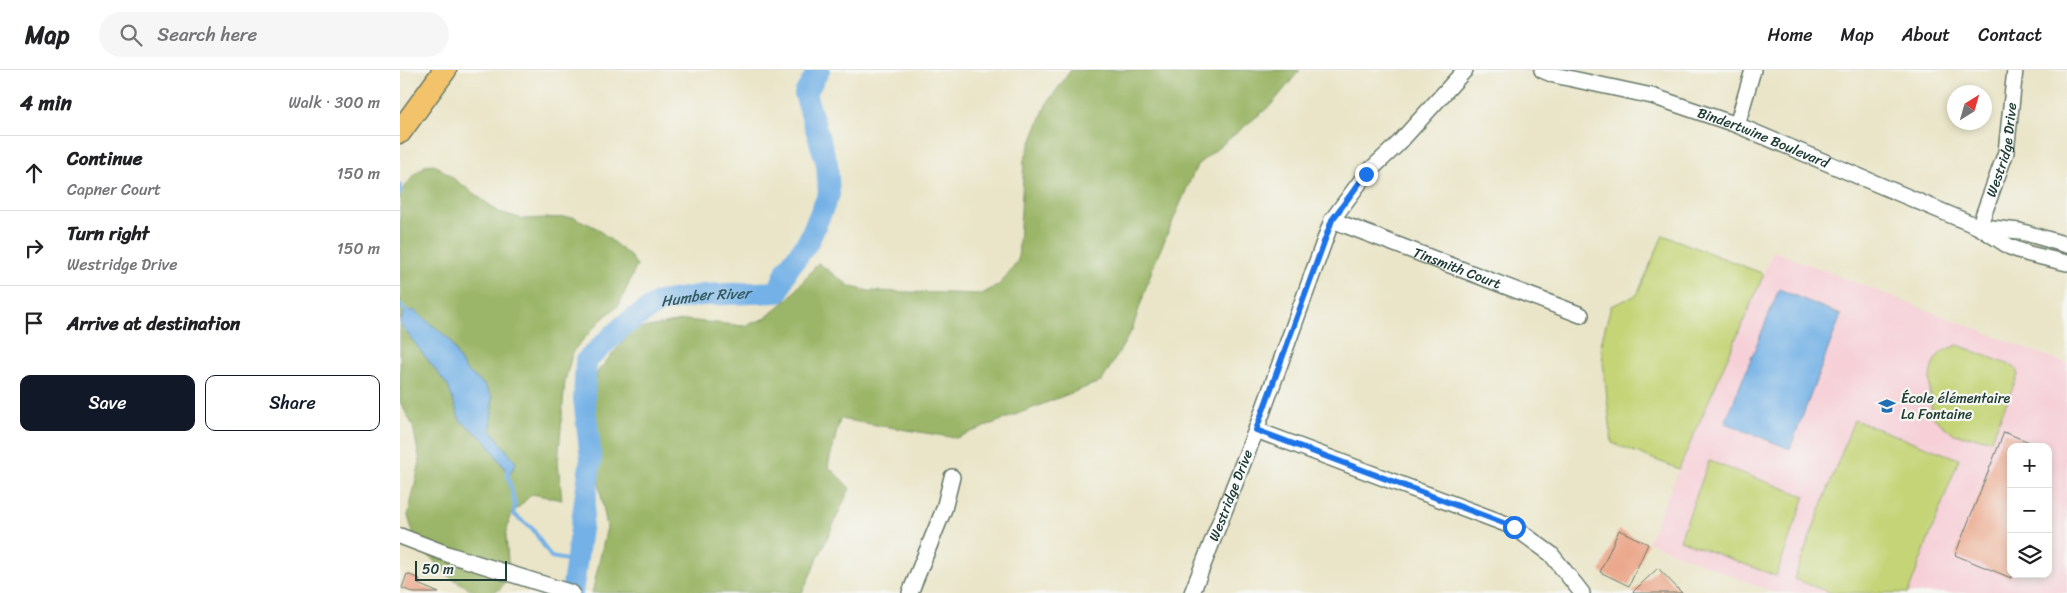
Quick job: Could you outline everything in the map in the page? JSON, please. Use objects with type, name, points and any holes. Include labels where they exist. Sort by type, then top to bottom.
[{"type":"main road","points":[[400,132],[445,70]]},
{"type":"street","name":"Westridge Drive","points":[[1192,593],[1256,430],[1332,220],[1366,174],[1398,144],[1465,70]]},
{"type":"street","name":"Bindertwine Boulevard","points":[[1542,70],[1554,75],[1652,96],[1737,125],[1979,227],[2010,247],[2029,254],[2067,263]]},
{"type":"street","points":[[1737,125],[1753,70]]},
{"type":"street","name":"Westridge Drive","points":[[1979,227],[2006,152],[2015,70]]},
{"type":"street","name":"Tinsmith Court","points":[[1332,220],[1581,316]]},
{"type":"street","name":"Bindertwine Boulevard","points":[[1979,227],[2020,231],[2067,245]]},
{"type":"street","points":[[1256,430],[1514,527],[1551,554],[1582,593]]},
{"type":"street","points":[[910,593],[944,509],[952,477]]},
{"type":"street","points":[[400,536],[450,555],[572,593]]},
{"type":"shaded area","name":"École élémentaire La Fontaine","points":[[1773,251],[2067,364],[2067,593],[1775,593],[1648,542]]},
{"type":"green space","points":[[1071,70],[1300,70],[1271,105],[1197,165],[1153,267],[1132,330],[1102,381],[956,438],[840,419],[828,466],[850,488],[802,593],[592,593],[607,527],[591,441],[591,393],[598,371],[631,332],[686,320],[744,326],[764,319],[789,298],[818,263],[851,287],[869,291],[982,294],[1000,284],[1018,260],[1024,160],[1046,105]]},
{"type":"green space","points":[[434,164],[499,212],[523,219],[573,217],[595,227],[630,256],[637,265],[619,305],[601,320],[573,351],[565,381],[558,463],[562,500],[532,494],[510,516],[506,536],[509,575],[500,589],[491,593],[477,593],[448,576],[416,542],[408,516],[420,462],[413,426],[400,402],[400,324],[448,386],[460,420],[486,441],[509,475],[516,463],[491,430],[492,397],[485,386],[464,368],[449,339],[405,310],[400,323],[400,193],[415,174],[426,165]]},
{"type":"green space","points":[[1663,235],[1764,274],[1679,469],[1612,443],[1601,343],[1611,306],[1637,295]]},
{"type":"green space","points":[[1958,345],[2015,367],[2018,375],[1991,440],[1953,434],[1933,417],[1930,382],[1933,365],[1943,351]]},
{"type":"green space","points":[[1854,420],[1959,459],[1908,593],[1832,593],[1794,579]]},
{"type":"green space","points":[[1709,461],[1805,496],[1776,576],[1680,540]]},
{"type":"water","points":[[1779,289],[1841,315],[1790,449],[1725,423]]},
{"type":"water","points":[[405,310],[415,311],[449,339],[464,368],[485,386],[492,397],[491,430],[516,463],[509,475],[486,441],[460,420],[448,386],[400,324]]},
{"type":"building","name":"École élémentaire La Fontaine","points":[[2004,432],[2032,443],[2007,443],[2007,576],[1955,555]]},
{"type":"building","points":[[1619,530],[1648,544],[1629,586],[1600,572]]},
{"type":"building","points":[[1658,568],[1682,593],[1632,593],[1640,585]]},
{"type":"building","points":[[407,574],[420,579],[418,584],[439,593],[414,593],[402,588]]},
{"type":"waterway","name":"Humber River","points":[[572,593],[591,458],[584,399],[586,361],[623,326],[659,302],[703,295],[778,292],[787,270],[808,242],[829,194],[827,164],[805,94],[819,70]]},
{"type":"waterway","points":[[400,185],[400,193]]},
{"type":"waterway","points":[[400,305],[408,312]]},
{"type":"waterway","points":[[507,471],[515,505],[513,514],[532,528],[551,557],[578,562]]},
{"type":"place","name":"École élémentaire La Fontaine","points":[[1887,406]]},
{"type":"route","points":[[1366,174],[1332,220],[1256,430],[1514,527]]}]
